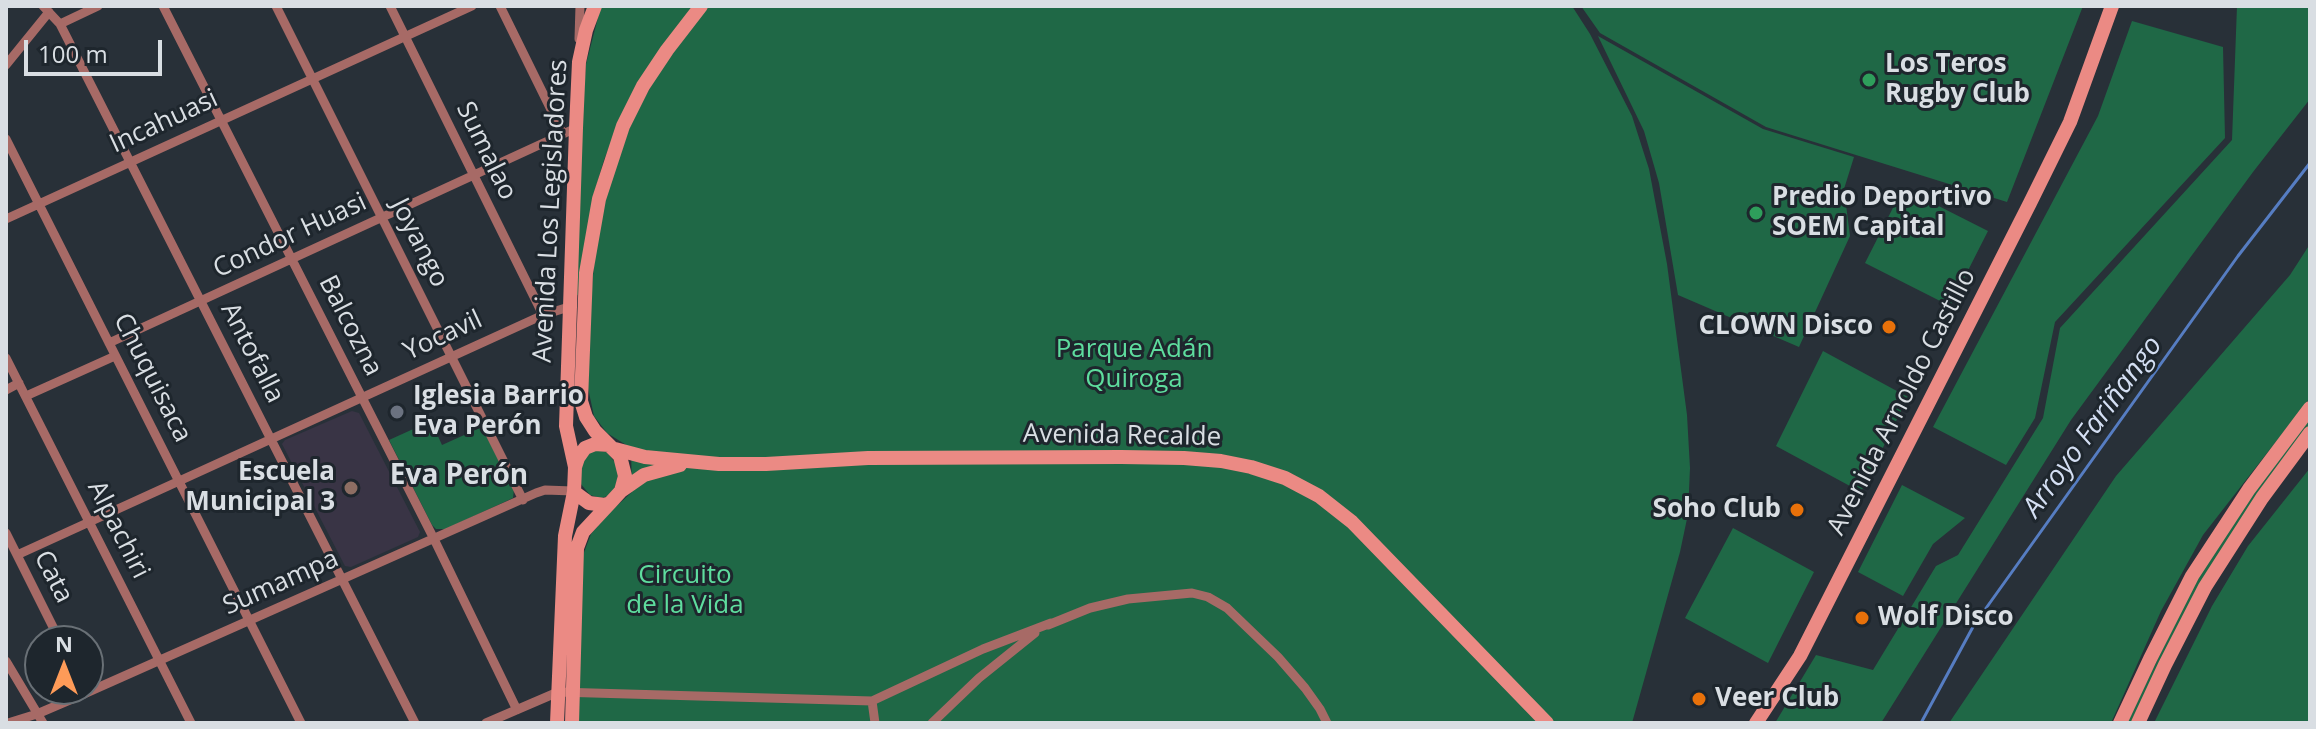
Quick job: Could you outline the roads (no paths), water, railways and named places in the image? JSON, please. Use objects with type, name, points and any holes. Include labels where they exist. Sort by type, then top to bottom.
[{"type":"main road","name":"Avenida Los Legisladores","points":[[595,6],[579,62],[569,131],[581,401],[595,431],[612,447]]},
{"type":"main road","name":"Avenida Los Legisladores","points":[[575,467],[566,426],[576,306],[599,199],[623,126],[643,86],[701,6]]},
{"type":"main road","name":"Avenida Arnoldo Castillo","points":[[1756,723],[1800,656],[2030,203],[2070,122],[2112,6]]},
{"type":"main road","points":[[2120,723],[2192,576],[2249,489],[2310,408]]},
{"type":"main road","points":[[2138,723],[2205,587],[2262,498],[2310,433]]},
{"type":"main road","points":[[557,723],[565,692],[577,548],[583,532],[621,491],[624,483],[625,469],[612,447],[599,443],[585,448],[578,458],[565,536],[565,692],[572,723]]},
{"type":"main road","name":"Avenida Recalde","points":[[612,447],[633,455],[692,463],[749,465],[868,458],[1152,457],[1221,461],[1251,467],[1285,478],[1319,496],[1352,522],[1547,723]]},
{"type":"main road","name":"Avenida Recalde","points":[[621,491],[644,475],[692,463]]},
{"type":"main road","points":[[574,491],[589,503],[600,506],[610,503]]},
{"type":"street","points":[[60,24],[98,6]]},
{"type":"street","name":"Balcozna","points":[[163,6],[434,539],[517,710]]},
{"type":"street","name":"Joyango","points":[[276,6],[523,500]]},
{"type":"street","name":"Sumalao","points":[[390,6],[543,315]]},
{"type":"street","name":"Incahuasi","points":[[6,219],[472,6]]},
{"type":"street","points":[[500,6],[569,131]]},
{"type":"street","points":[[579,62],[580,6]]},
{"type":"street","points":[[6,65],[46,9]]},
{"type":"street","name":"Antofalla","points":[[46,9],[60,24],[415,723]]},
{"type":"street","name":"Condor Huasi","points":[[109,343],[569,131]]},
{"type":"street","name":"Chuquisaca","points":[[6,139],[301,723]]},
{"type":"street","name":"Yocavil","points":[[17,555],[543,315],[576,306]]},
{"type":"street","points":[[26,396],[115,356]]},
{"type":"street","name":"Alpachiri","points":[[6,358],[191,723]]},
{"type":"street","points":[[6,390],[19,383]]},
{"type":"street","name":"Sumampa","points":[[104,683],[545,490],[574,491]]},
{"type":"street","name":"Cata","points":[[6,533],[52,625]]},
{"type":"street","points":[[486,723],[565,692],[872,701],[983,649],[1090,608],[1128,599],[1192,593],[1208,597],[1227,608],[1278,657],[1305,688],[1327,723]]},
{"type":"street","points":[[932,723],[979,678],[1030,636],[1051,623]]},
{"type":"street","points":[[6,661],[40,719]]},
{"type":"street","points":[[872,701],[875,723]]},
{"type":"street","name":"Sumampa","points":[[8,723],[40,719],[62,705]]},
{"type":"waterway","name":"Arroyo Fariñango","points":[[1921,723],[1974,625],[2238,256],[2310,163]]},
{"type":"place","name":"Los Teros Rugby Club","points":[[1869,80]]},
{"type":"place","name":"Predio Deportivo SOEM Capital","points":[[1756,213]]},
{"type":"place","name":"CLOWN Disco","points":[[1889,327]]},
{"type":"place","name":"Iglesia Barrio Eva Perón","points":[[397,412]]},
{"type":"place","name":"Escuela Municipal 3","points":[[351,488]]},
{"type":"place","name":"Soho Club","points":[[1797,510]]},
{"type":"place","name":"Wolf Disco","points":[[1862,618]]},
{"type":"place","name":"Veer Club","points":[[1699,699]]},
{"type":"district","name":"Eva Perón","points":[[459,476]]},
{"type":"park label","name":"Parque Adán Quiroga","points":[[1134,365]]},
{"type":"park label","name":"Circuito de la Vida","points":[[685,591]]}]
